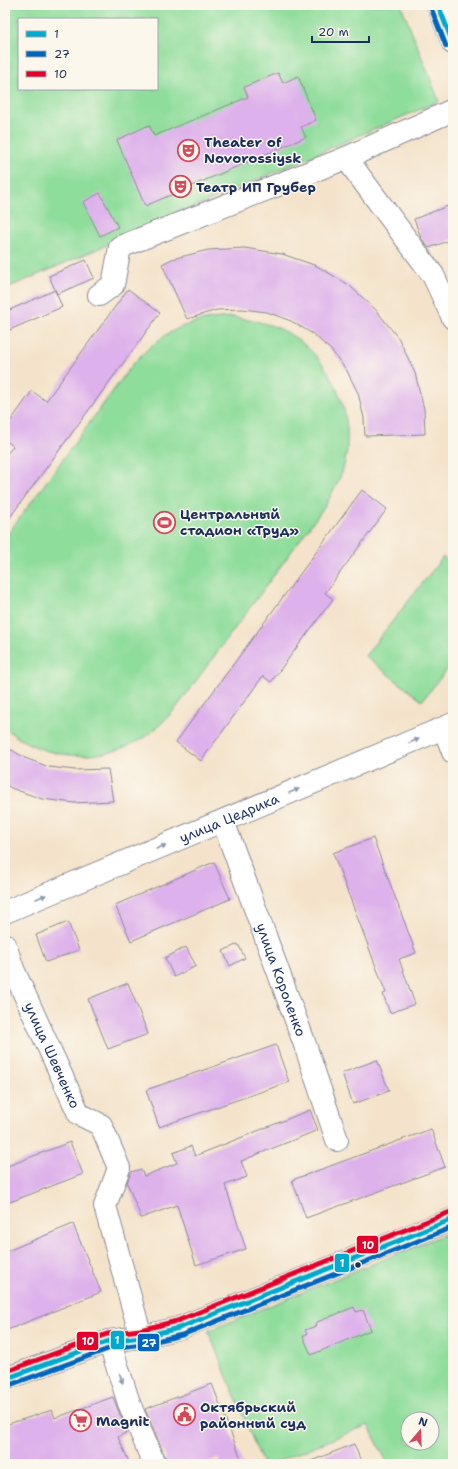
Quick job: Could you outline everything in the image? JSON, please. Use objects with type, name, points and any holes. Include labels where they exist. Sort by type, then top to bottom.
[{"type":"street","points":[[438,5],[453,43]]},
{"type":"street","points":[[100,295],[113,285],[120,247],[346,158],[453,110]]},
{"type":"street","points":[[346,158],[432,275],[453,318]]},
{"type":"street","points":[[448,726],[453,752]]},
{"type":"street","name":"улица Цедрика","points":[[5,912],[448,726]]},
{"type":"street","name":"улица Короленко","points":[[223,821],[304,1042],[337,1140]]},
{"type":"street","name":"улица Шевченко","points":[[5,945],[13,969],[79,1114],[101,1125],[118,1168],[105,1206],[141,1337]]},
{"type":"street","points":[[5,1379],[109,1341],[141,1337],[179,1328],[453,1219]]},
{"type":"street","points":[[109,1341],[129,1403],[154,1464]]},
{"type":"green space","points":[[5,5],[401,5],[439,101],[5,289]]},
{"type":"green space","name":"Центральный стадион «Труд»","points":[[233,317],[278,328],[296,338],[311,351],[325,367],[335,385],[347,424],[347,445],[344,465],[338,481],[325,506],[176,708],[157,728],[143,738],[127,746],[109,752],[91,755],[54,753],[36,747],[20,739],[5,728],[5,538],[132,365],[144,353],[166,335],[189,324],[216,318]]},
{"type":"green space","points":[[443,557],[453,565],[453,662],[422,701],[365,656]]},
{"type":"green space","points":[[453,1231],[453,1464],[388,1464],[368,1425],[271,1464],[263,1464],[208,1331]]},
{"type":"building","points":[[278,73],[283,83],[298,76],[316,120],[301,127],[306,137],[145,206],[117,140],[149,125],[154,136],[248,97],[244,87]]},
{"type":"building","points":[[100,193],[118,227],[100,236],[83,202]]},
{"type":"building","points":[[453,204],[453,239],[429,248],[421,238],[414,219]]},
{"type":"building","points":[[245,248],[282,254],[317,266],[349,285],[376,310],[399,339],[415,373],[424,409],[425,434],[365,436],[364,418],[358,393],[347,371],[332,351],[313,334],[291,321],[267,312],[242,309],[217,310],[187,319],[162,264],[172,259],[208,250]]},
{"type":"building","points":[[86,260],[94,278],[57,294],[49,276]]},
{"type":"building","points":[[128,289],[160,313],[5,524],[5,457],[13,446],[5,440],[5,429],[32,391],[46,401]]},
{"type":"building","points":[[55,290],[62,307],[5,332],[5,312]]},
{"type":"building","points":[[362,490],[387,509],[325,593],[333,599],[271,682],[263,676],[201,761],[176,742]]},
{"type":"building","points":[[5,746],[25,758],[49,767],[75,770],[108,769],[113,801],[74,803],[42,799],[11,788],[5,784]]},
{"type":"building","points":[[373,838],[416,953],[399,959],[415,1004],[390,1013],[383,994],[386,993],[333,853]]},
{"type":"building","points":[[214,862],[230,899],[131,941],[115,905]]},
{"type":"building","points":[[68,922],[79,950],[46,962],[36,935]]},
{"type":"building","points":[[238,944],[245,958],[230,966],[223,951]]},
{"type":"building","points":[[186,947],[196,966],[174,977],[165,958]]},
{"type":"building","points":[[128,983],[148,1034],[108,1049],[88,999]]},
{"type":"building","points":[[276,1045],[289,1082],[159,1127],[146,1090]]},
{"type":"building","points":[[377,1060],[389,1091],[353,1104],[342,1073]]},
{"type":"building","points":[[310,1110],[318,1130],[241,1161],[247,1177],[225,1185],[246,1249],[196,1265],[177,1205],[141,1218],[127,1183],[131,1172],[141,1169],[144,1176],[177,1163],[173,1153],[191,1146],[195,1156]]},
{"type":"building","points":[[431,1129],[445,1167],[306,1218],[292,1180]]},
{"type":"building","points":[[70,1142],[83,1174],[5,1204],[5,1167]]},
{"type":"building","points":[[73,1224],[101,1292],[5,1331],[5,1252]]},
{"type":"building","points":[[354,1307],[356,1312],[363,1310],[371,1330],[311,1355],[303,1336],[307,1334],[305,1330],[316,1326],[315,1323]]},
{"type":"building","points":[[212,1384],[243,1464],[221,1464],[218,1458],[203,1464],[166,1464],[166,1459],[145,1409]]},
{"type":"building","points":[[113,1397],[127,1432],[118,1437],[130,1464],[5,1464],[5,1425],[52,1410],[55,1418]]},
{"type":"building","points":[[354,1444],[362,1464],[306,1464],[306,1463]]},
{"type":"transit line","name":"1","points":[[438,5],[453,43]]},
{"type":"transit line","name":"27","points":[[431,8],[446,46]]},
{"type":"transit line","name":"10","points":[[5,1372],[107,1334],[140,1330],[177,1321],[450,1212]]},
{"type":"transit line","name":"1","points":[[5,1379],[109,1341],[141,1337],[179,1328],[453,1219]]},
{"type":"transit line","name":"27","points":[[7,1386],[111,1348],[143,1344],[182,1335],[453,1227]]},
{"type":"place","name":"Theater of Novorossiysk","points":[[188,150]]},
{"type":"place","name":"Театр ИП Грубер","points":[[180,187]]},
{"type":"place","name":"Центральный стадион «Труд»","points":[[165,522]]},
{"type":"place","name":"Октябрьский районный суд","points":[[185,1415]]},
{"type":"place","name":"Magnit","points":[[81,1421]]}]
